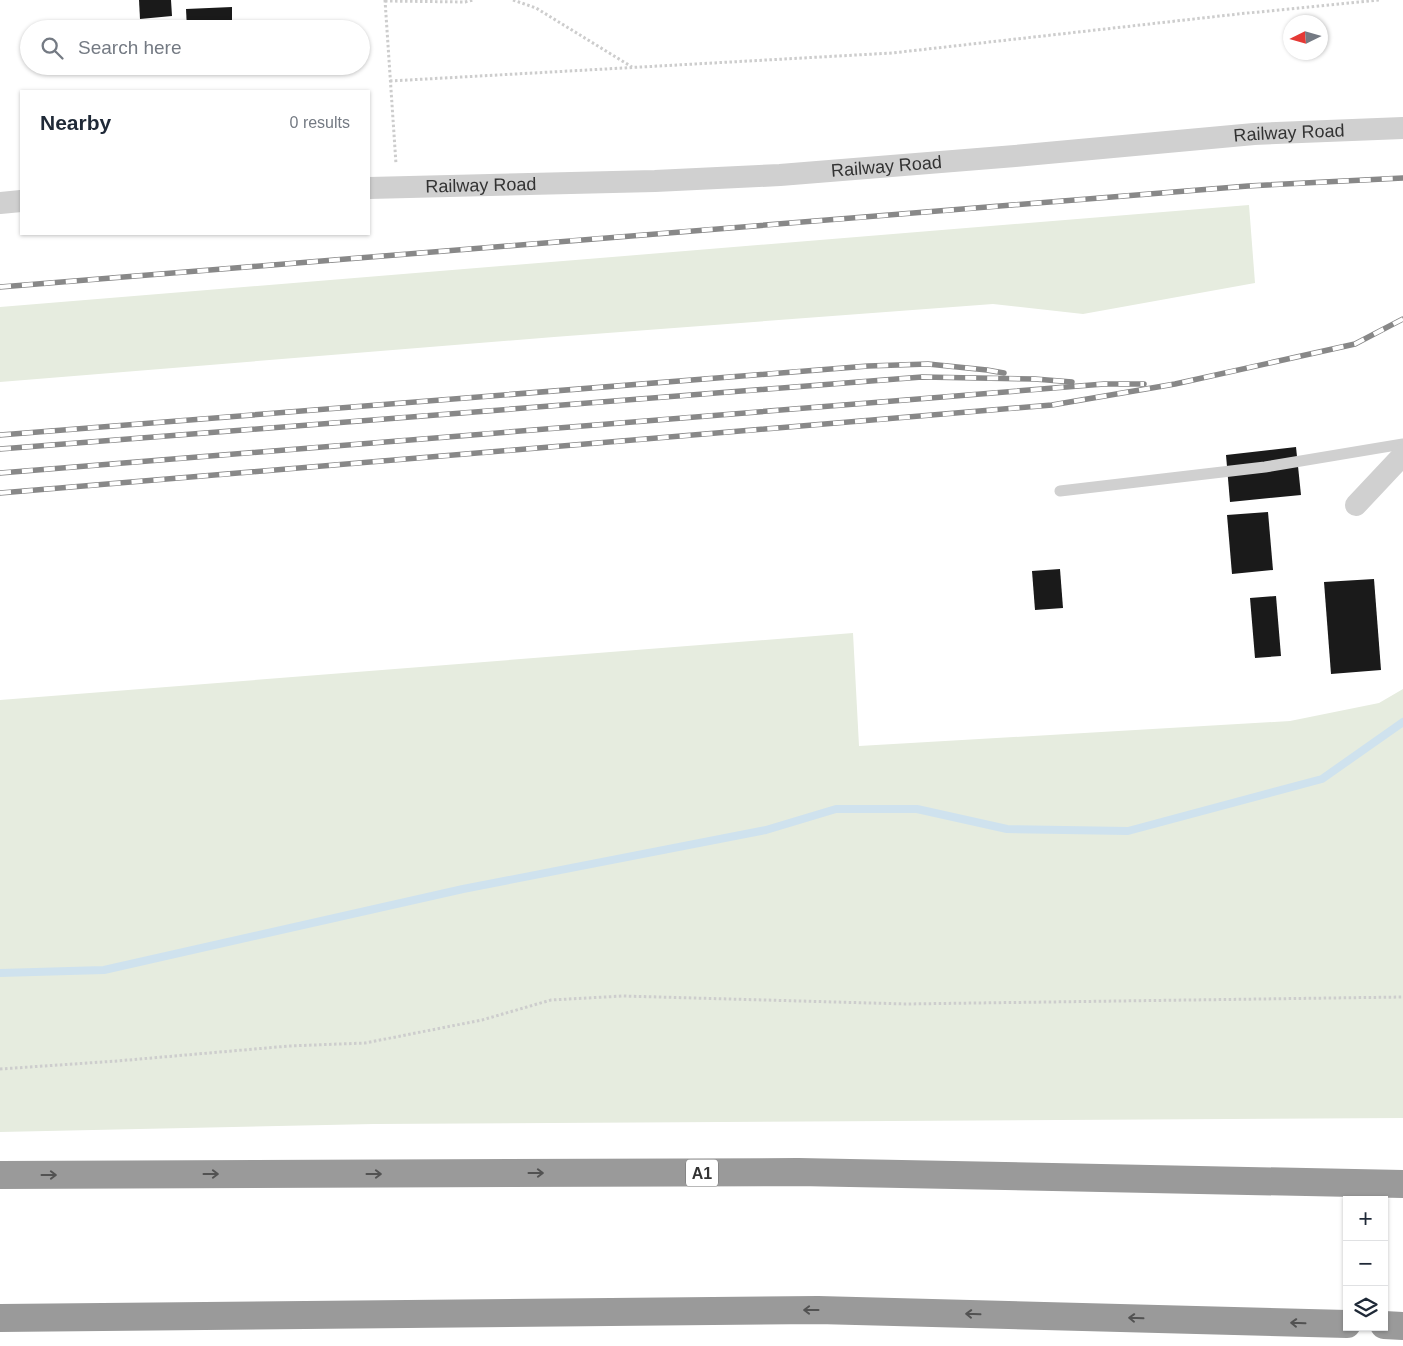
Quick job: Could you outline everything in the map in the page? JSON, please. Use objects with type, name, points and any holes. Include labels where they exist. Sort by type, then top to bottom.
[{"type":"highway","name":"A1","points":[[0,1175],[798,1172],[1403,1184]]},
{"type":"highway","points":[[0,1318],[818,1310],[1343,1324]]},
{"type":"highway","points":[[1388,1325],[1403,1326]]},
{"type":"street","name":"Railway Road","points":[[370,188],[655,181],[780,175],[1254,134],[1403,128]]},
{"type":"street","points":[[0,203],[20,201]]},
{"type":"street","points":[[1356,505],[1403,455]]},
{"type":"lane","points":[[1060,491],[1265,467],[1403,444]]},
{"type":"path","points":[[398,188],[385,0],[464,2],[473,0]]},
{"type":"path","points":[[514,0],[536,8],[632,68]]},
{"type":"path","points":[[390,81],[892,53],[1380,0]]},
{"type":"path","points":[[0,1069],[290,1046],[365,1043],[482,1020],[551,1000],[622,996],[906,1004],[1403,997]]},
{"type":"shaded area","points":[[1249,205],[1255,283],[1083,314],[993,304],[0,382],[0,307]]},
{"type":"shaded area","points":[[853,633],[859,746],[1290,721],[1379,703],[1403,689],[1403,1118],[374,1124],[0,1132],[0,700]]},
{"type":"building","points":[[139,0],[171,0],[172,16],[140,19]]},
{"type":"building","points":[[232,7],[232,20],[187,20],[186,9]]},
{"type":"building","points":[[1296,447],[1301,495],[1230,502],[1226,455]]},
{"type":"building","points":[[1268,512],[1273,570],[1232,574],[1227,515]]},
{"type":"building","points":[[1060,569],[1063,608],[1035,610],[1032,571]]},
{"type":"building","points":[[1374,579],[1381,670],[1331,674],[1324,582]]},
{"type":"building","points":[[1276,596],[1281,656],[1255,658],[1250,598]]},
{"type":"waterway","points":[[0,973],[104,970],[463,889],[766,830],[836,809],[917,809],[1007,829],[1128,831],[1322,779],[1403,722]]},
{"type":"railway","points":[[0,287],[1248,186],[1403,178]]},
{"type":"railway","points":[[0,493],[1052,405],[1175,384],[1355,344],[1403,319]]},
{"type":"railway","points":[[0,435],[868,366],[928,364],[1004,373]]},
{"type":"railway","points":[[0,449],[922,377],[1035,379],[1072,382]]},
{"type":"railway","points":[[0,473],[1104,384],[1144,384]]}]
